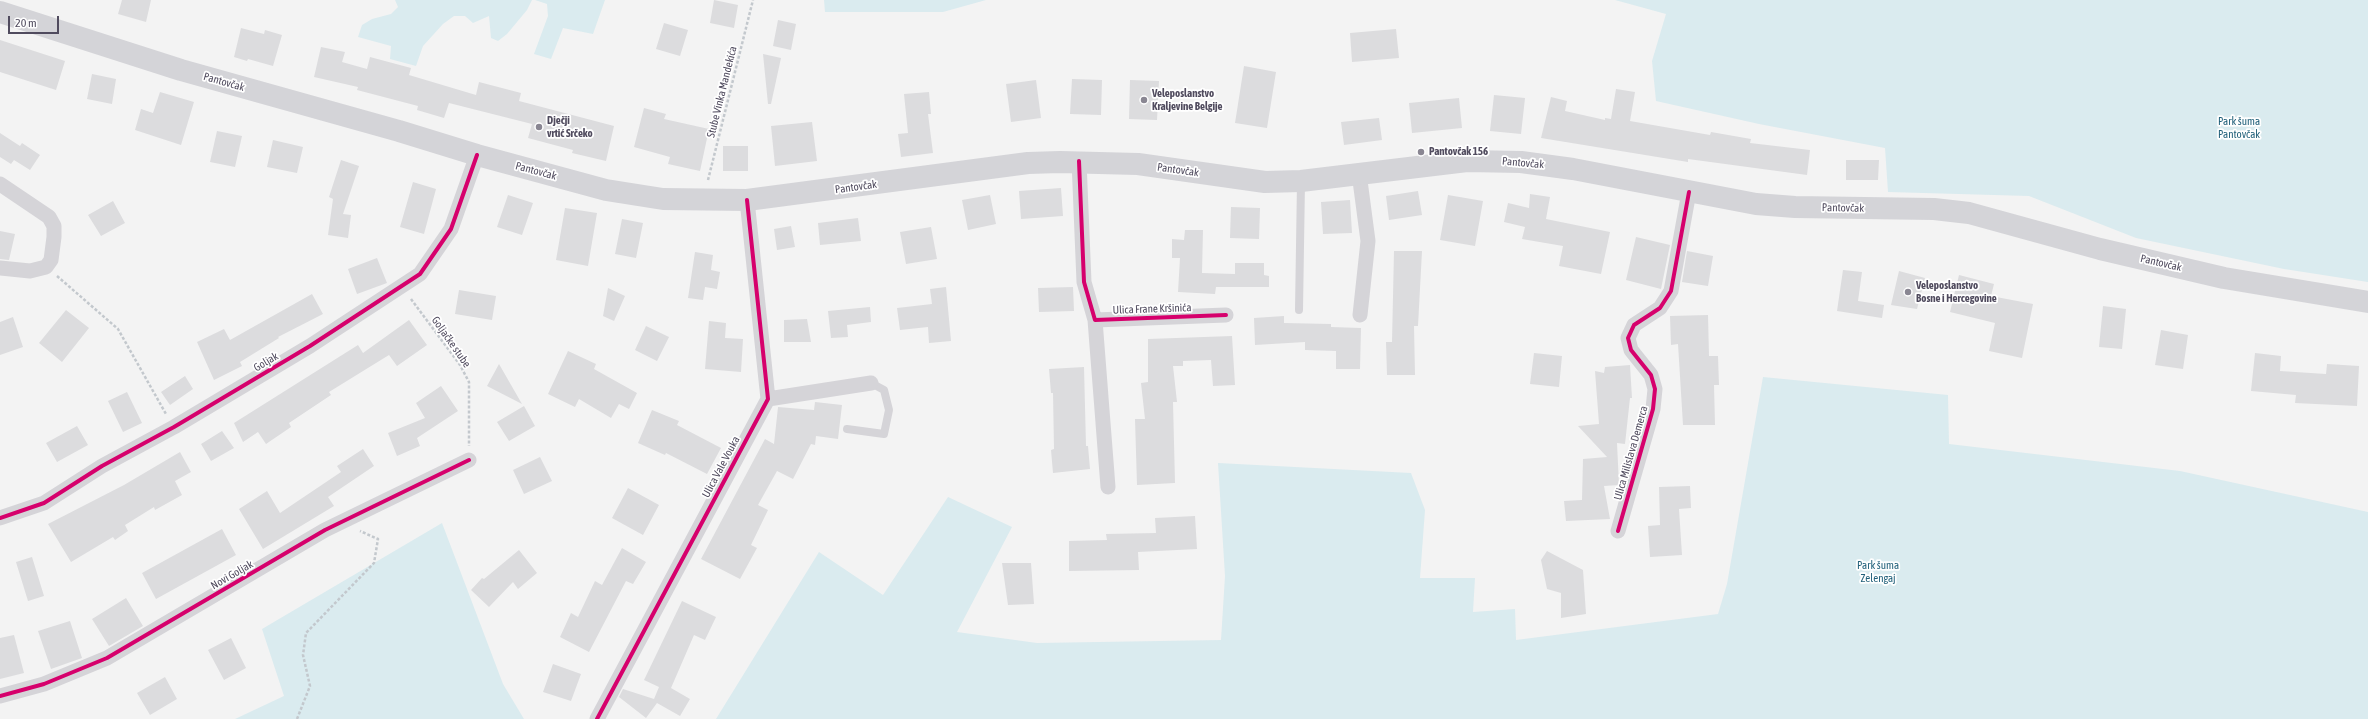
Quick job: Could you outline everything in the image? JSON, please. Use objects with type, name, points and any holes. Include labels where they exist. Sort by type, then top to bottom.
[{"type":"main road","name":"Pantovčak","points":[[0,12],[181,70],[399,131],[477,155],[606,190],[663,199],[747,200],[1028,163],[1079,161],[1138,164],[1265,182],[1301,181],[1467,160],[1521,162],[1572,169],[1756,204],[1795,207],[1934,209],[1969,213],[2100,249],[2224,278],[2368,302]]},
{"type":"street","name":"Goljak","points":[[0,518],[44,503],[102,466],[174,427],[402,288],[420,274],[451,229],[477,155]]},
{"type":"street","points":[[1079,161],[1084,282],[1095,320],[1108,488]]},
{"type":"street","points":[[1359,173],[1368,241],[1360,315]]},
{"type":"street","points":[[0,184],[42,211],[49,217],[54,226],[54,248],[46,267],[30,271],[0,268]]},
{"type":"street","name":"Ulica Milislava Demerca","points":[[1618,531],[1653,409],[1655,389],[1651,375],[1631,350],[1628,338],[1634,325],[1660,308],[1671,291],[1689,192]]},
{"type":"street","points":[[747,200],[768,399],[871,383]]},
{"type":"street","name":"Ulica Frane Kršinića","points":[[1095,320],[1226,314]]},
{"type":"street","name":"Ulica Vale Vouka","points":[[597,719],[768,399]]},
{"type":"street","name":"Novi Goljak","points":[[0,696],[44,684],[107,658],[341,523],[469,460]]},
{"type":"lane","points":[[1299,310],[1301,181]]},
{"type":"lane","points":[[847,429],[884,434],[889,410],[884,390],[871,383]]},
{"type":"path","points":[[46,267],[118,329],[174,427]]},
{"type":"path","points":[[297,719],[310,686],[303,656],[306,633],[374,563],[378,539],[341,523]]},
{"type":"green space","points":[[395,0],[532,0],[527,10],[507,34],[498,41],[491,38],[489,16],[473,23],[465,16],[454,16],[443,24],[423,46],[416,66],[390,59],[391,46],[358,37],[362,25],[372,19],[391,14],[398,7]]},
{"type":"green space","points":[[535,0],[605,0],[593,34],[563,28],[551,59],[534,54],[548,16],[547,4]]},
{"type":"green space","points":[[824,0],[986,0],[943,12],[825,12]]},
{"type":"green space","name":"Park šuma Pantovčak","points":[[1615,0],[2368,0],[2368,282],[2284,269],[2136,238],[2029,196],[1888,192],[1885,148],[1759,124],[1656,101],[1652,61],[1666,14]]},
{"type":"green space","name":"Park šuma Zelengaj","points":[[1763,377],[1948,395],[1949,444],[2180,471],[2368,512],[2368,719],[716,719],[819,552],[883,595],[948,497],[1012,527],[957,632],[1037,643],[1221,640],[1225,576],[1218,463],[1411,473],[1425,510],[1420,578],[1475,578],[1473,612],[1515,609],[1516,640],[1718,614],[1727,584]]},
{"type":"green space","points":[[442,523],[503,684],[524,719],[235,719],[284,696],[262,629]]},
{"type":"building","points":[[122,0],[151,0],[146,22],[118,14]]},
{"type":"building","points":[[714,0],[738,5],[734,28],[710,23]]},
{"type":"building","points":[[778,20],[796,24],[791,50],[773,46]]},
{"type":"building","points":[[664,23],[688,30],[680,56],[656,49]]},
{"type":"building","points":[[241,28],[264,34],[265,30],[282,35],[273,66],[234,57]]},
{"type":"building","points":[[1396,29],[1399,58],[1352,62],[1350,33]]},
{"type":"building","points":[[0,40],[65,61],[56,90],[0,72]]},
{"type":"building","points":[[321,47],[345,52],[342,62],[367,69],[370,57],[411,68],[409,75],[476,95],[479,82],[521,93],[519,101],[614,126],[606,161],[572,153],[573,150],[528,138],[532,124],[449,103],[444,118],[417,110],[418,106],[357,90],[358,87],[314,77]]},
{"type":"building","points":[[763,54],[781,58],[771,104],[768,104]]},
{"type":"building","points":[[1244,66],[1276,72],[1267,128],[1235,123]]},
{"type":"building","points":[[92,74],[116,79],[112,104],[87,99]]},
{"type":"building","points":[[1072,79],[1102,80],[1101,115],[1070,114]]},
{"type":"building","points":[[1036,80],[1041,118],[1011,122],[1006,84]]},
{"type":"building","name":"Veleposlanstvo Kraljevine Belgije","points":[[1130,80],[1159,81],[1157,120],[1129,119]]},
{"type":"building","points":[[1616,89],[1635,92],[1630,121],[1710,135],[1711,132],[1751,139],[1750,143],[1810,150],[1807,175],[1688,159],[1688,162],[1541,138],[1551,97],[1567,101],[1565,111],[1605,120],[1605,118],[1611,119]]},
{"type":"building","points":[[160,92],[194,102],[181,145],[135,130],[141,109],[153,113]]},
{"type":"building","points":[[929,92],[931,114],[928,114],[933,153],[901,157],[898,134],[908,133],[904,94]]},
{"type":"building","points":[[1494,95],[1525,98],[1521,134],[1490,131]]},
{"type":"building","points":[[1459,98],[1462,128],[1412,133],[1409,103]]},
{"type":"building","points":[[644,108],[666,114],[664,119],[709,129],[700,171],[668,164],[670,157],[634,147]]},
{"type":"building","points":[[1379,118],[1382,140],[1344,145],[1341,122]]},
{"type":"building","points":[[812,122],[817,161],[775,166],[771,126]]},
{"type":"building","points":[[217,131],[242,136],[235,167],[210,162]]},
{"type":"building","points":[[0,133],[20,146],[22,143],[40,155],[30,170],[14,160],[11,164],[0,157]]},
{"type":"building","points":[[273,140],[303,147],[297,173],[267,167]]},
{"type":"building","points":[[723,146],[748,146],[748,171],[723,171]]},
{"type":"building","points":[[341,160],[359,166],[343,214],[351,215],[348,238],[328,235],[333,199],[329,197]]},
{"type":"building","points":[[1846,160],[1879,160],[1878,180],[1846,180]]},
{"type":"building","points":[[413,182],[436,189],[424,234],[400,227]]},
{"type":"building","points":[[1061,188],[1063,216],[1021,219],[1019,191]]},
{"type":"building","points":[[1418,191],[1422,215],[1389,220],[1386,196]]},
{"type":"building","points":[[1530,194],[1550,197],[1546,219],[1610,232],[1601,274],[1559,266],[1563,246],[1522,239],[1525,227],[1504,222],[1508,203],[1529,208]]},
{"type":"building","points":[[508,195],[533,203],[522,235],[497,227]]},
{"type":"building","points":[[990,195],[996,224],[968,230],[962,200]]},
{"type":"building","points":[[1448,195],[1483,201],[1475,246],[1440,240]]},
{"type":"building","points":[[1350,200],[1352,233],[1323,234],[1321,202]]},
{"type":"building","points":[[113,201],[125,223],[101,236],[88,215]]},
{"type":"building","points":[[1231,207],[1260,208],[1259,239],[1230,238]]},
{"type":"building","points":[[565,208],[597,213],[588,266],[556,260]]},
{"type":"building","points":[[858,218],[861,241],[820,245],[818,223]]},
{"type":"building","points":[[622,219],[643,223],[636,258],[615,254]]},
{"type":"building","points":[[791,226],[795,247],[777,250],[774,229]]},
{"type":"building","points":[[931,227],[937,259],[906,264],[900,232]]},
{"type":"building","points":[[1185,230],[1203,230],[1202,273],[1235,274],[1235,263],[1264,263],[1264,275],[1269,276],[1269,287],[1216,287],[1215,294],[1178,292],[1180,258],[1172,258],[1172,239],[1184,240]]},
{"type":"building","points":[[0,231],[15,234],[9,260],[0,259]]},
{"type":"building","points":[[1636,237],[1670,245],[1661,289],[1626,280]]},
{"type":"building","points":[[1394,251],[1422,251],[1418,326],[1414,326],[1415,375],[1387,375],[1386,342],[1392,342]]},
{"type":"building","points":[[1687,251],[1713,256],[1708,286],[1682,282]]},
{"type":"building","points":[[695,252],[713,255],[711,270],[720,272],[717,289],[705,287],[703,300],[688,298]]},
{"type":"building","points":[[377,258],[387,283],[357,294],[348,269]]},
{"type":"building","points":[[1843,270],[1862,272],[1858,301],[1884,305],[1882,318],[1837,311]]},
{"type":"building","name":"Veleposlanstvo Bosne i Hercegovine","points":[[1899,271],[1925,278],[1917,309],[1891,305]]},
{"type":"building","points":[[1959,275],[1994,284],[1991,296],[2033,304],[2022,358],[1989,351],[1995,323],[1950,312]]},
{"type":"building","points":[[946,287],[951,341],[929,343],[928,327],[900,330],[897,308],[932,304],[930,289]]},
{"type":"building","points":[[1073,287],[1074,311],[1039,312],[1038,288]]},
{"type":"building","points":[[608,288],[625,296],[614,321],[603,316]]},
{"type":"building","points":[[459,290],[496,296],[492,320],[455,314]]},
{"type":"building","points":[[312,294],[323,314],[278,337],[279,338],[240,362],[242,366],[214,380],[197,342],[224,329],[230,340]]},
{"type":"building","points":[[2103,306],[2126,309],[2122,349],[2099,347]]},
{"type":"building","points":[[870,307],[871,322],[847,325],[848,337],[831,338],[828,311]]},
{"type":"building","points":[[66,310],[89,328],[62,362],[39,343]]},
{"type":"building","points":[[1708,315],[1709,356],[1718,356],[1719,385],[1714,385],[1715,425],[1683,425],[1678,344],[1671,345],[1670,316]]},
{"type":"building","points":[[1284,316],[1284,323],[1331,324],[1331,327],[1361,328],[1360,369],[1336,369],[1336,351],[1305,350],[1305,342],[1255,345],[1254,318]]},
{"type":"building","points":[[13,317],[23,347],[0,355],[0,322]]},
{"type":"building","points":[[807,319],[811,342],[784,342],[784,320]]},
{"type":"building","points":[[409,320],[427,345],[397,366],[389,355],[329,392],[331,395],[289,423],[291,427],[266,444],[258,432],[243,442],[234,423],[358,345],[363,353]]},
{"type":"building","points":[[709,321],[726,323],[725,338],[743,339],[741,372],[705,369]]},
{"type":"building","points":[[646,326],[669,337],[657,361],[635,350]]},
{"type":"building","points":[[2161,330],[2188,335],[2183,369],[2155,365]]},
{"type":"building","points":[[1232,336],[1235,385],[1213,386],[1211,360],[1183,361],[1183,366],[1173,366],[1177,402],[1173,402],[1175,483],[1137,485],[1135,419],[1145,419],[1141,383],[1148,382],[1148,339]]},
{"type":"building","points":[[568,351],[596,364],[594,369],[637,393],[629,409],[619,404],[611,418],[579,399],[575,407],[548,394]]},
{"type":"building","points":[[1534,353],[1562,356],[1559,387],[1530,384]]},
{"type":"building","points":[[2255,353],[2281,356],[2280,371],[2326,374],[2327,364],[2359,366],[2357,406],[2295,403],[2296,395],[2251,391]]},
{"type":"building","points":[[499,364],[522,404],[487,386]]},
{"type":"building","points":[[1630,365],[1632,398],[1630,398],[1625,444],[1617,443],[1619,485],[1604,486],[1610,519],[1566,521],[1564,501],[1582,500],[1583,459],[1607,457],[1578,426],[1599,424],[1595,371],[1604,373],[1605,367]]},
{"type":"building","points":[[1084,367],[1086,446],[1088,446],[1090,469],[1053,473],[1051,450],[1054,449],[1053,393],[1051,393],[1049,369]]},
{"type":"building","points":[[185,376],[193,389],[170,405],[161,392]]},
{"type":"building","points":[[441,386],[458,411],[417,438],[420,446],[397,456],[388,433],[425,418],[416,403]]},
{"type":"building","points":[[127,392],[142,423],[123,432],[108,401]]},
{"type":"building","points":[[815,402],[842,405],[838,439],[816,436],[815,445],[811,444],[793,479],[777,471],[758,505],[768,510],[751,545],[757,548],[740,579],[701,559],[765,439],[774,444],[778,407],[814,410]]},
{"type":"building","points":[[524,406],[535,426],[509,441],[497,422]]},
{"type":"building","points":[[652,410],[679,421],[677,425],[721,448],[707,474],[666,453],[665,455],[638,443]]},
{"type":"building","points":[[77,426],[88,445],[57,462],[46,443]]},
{"type":"building","points":[[222,431],[234,448],[211,461],[201,444]]},
{"type":"building","points":[[363,449],[374,466],[328,497],[334,506],[263,549],[239,509],[267,491],[280,513],[341,472],[337,466]]},
{"type":"building","points":[[180,452],[191,472],[175,481],[182,495],[155,510],[154,507],[125,525],[128,531],[115,540],[113,537],[71,562],[48,524],[124,485]]},
{"type":"building","points":[[540,457],[552,481],[524,494],[513,470]]},
{"type":"building","points":[[1690,486],[1691,508],[1679,509],[1682,555],[1650,557],[1648,526],[1660,525],[1659,487]]},
{"type":"building","points":[[628,488],[659,505],[643,535],[612,518]]},
{"type":"building","points":[[1195,516],[1197,549],[1138,552],[1139,570],[1069,571],[1069,541],[1107,540],[1106,534],[1156,533],[1155,518]]},
{"type":"building","points":[[222,529],[236,555],[156,599],[142,573]]},
{"type":"building","points":[[622,548],[646,562],[633,584],[626,581],[589,652],[560,637],[571,613],[578,617],[595,581],[602,585]]},
{"type":"building","points":[[519,550],[537,573],[518,589],[513,582],[489,607],[471,590],[482,578],[484,579]]},
{"type":"building","points":[[1547,551],[1583,570],[1586,614],[1561,618],[1561,593],[1547,589],[1541,560]]},
{"type":"building","points":[[32,557],[44,596],[28,601],[16,562]]},
{"type":"building","points":[[1002,563],[1031,563],[1034,604],[1008,605]]},
{"type":"building","points":[[126,598],[143,626],[109,646],[92,619]]},
{"type":"building","points":[[682,601],[716,617],[705,640],[694,635],[671,688],[690,699],[680,716],[657,703],[646,718],[619,697],[623,689],[654,699],[659,687],[644,680]]},
{"type":"building","points":[[70,621],[82,658],[51,669],[38,631]]},
{"type":"building","points":[[14,635],[24,673],[0,679],[0,638]]},
{"type":"building","points":[[231,638],[246,668],[224,680],[208,650]]},
{"type":"building","points":[[553,664],[581,674],[571,701],[543,692]]},
{"type":"building","points":[[165,677],[177,699],[150,715],[137,693]]},
{"type":"cycle path","points":[[0,518],[44,503],[102,466],[174,427],[310,346],[420,274],[451,229],[477,155]]},
{"type":"cycle path","points":[[1079,161],[1084,282],[1095,320],[1226,315]]},
{"type":"cycle path","points":[[1618,531],[1653,409],[1655,389],[1651,375],[1631,350],[1628,338],[1634,325],[1660,308],[1671,291],[1689,192]]},
{"type":"cycle path","points":[[597,719],[768,399],[747,200]]},
{"type":"cycle path","points":[[0,696],[44,684],[107,658],[325,530],[469,460]]},
{"type":"place","name":"Veleposlanstvo Kraljevine Belgije","points":[[1144,100]]},
{"type":"place","name":"Dječji vrtić Srčeko","points":[[539,127]]},
{"type":"place","name":"Pantovčak 156","points":[[1421,152]]},
{"type":"place","name":"Veleposlanstvo Bosne i Hercegovine","points":[[1908,292]]}]
